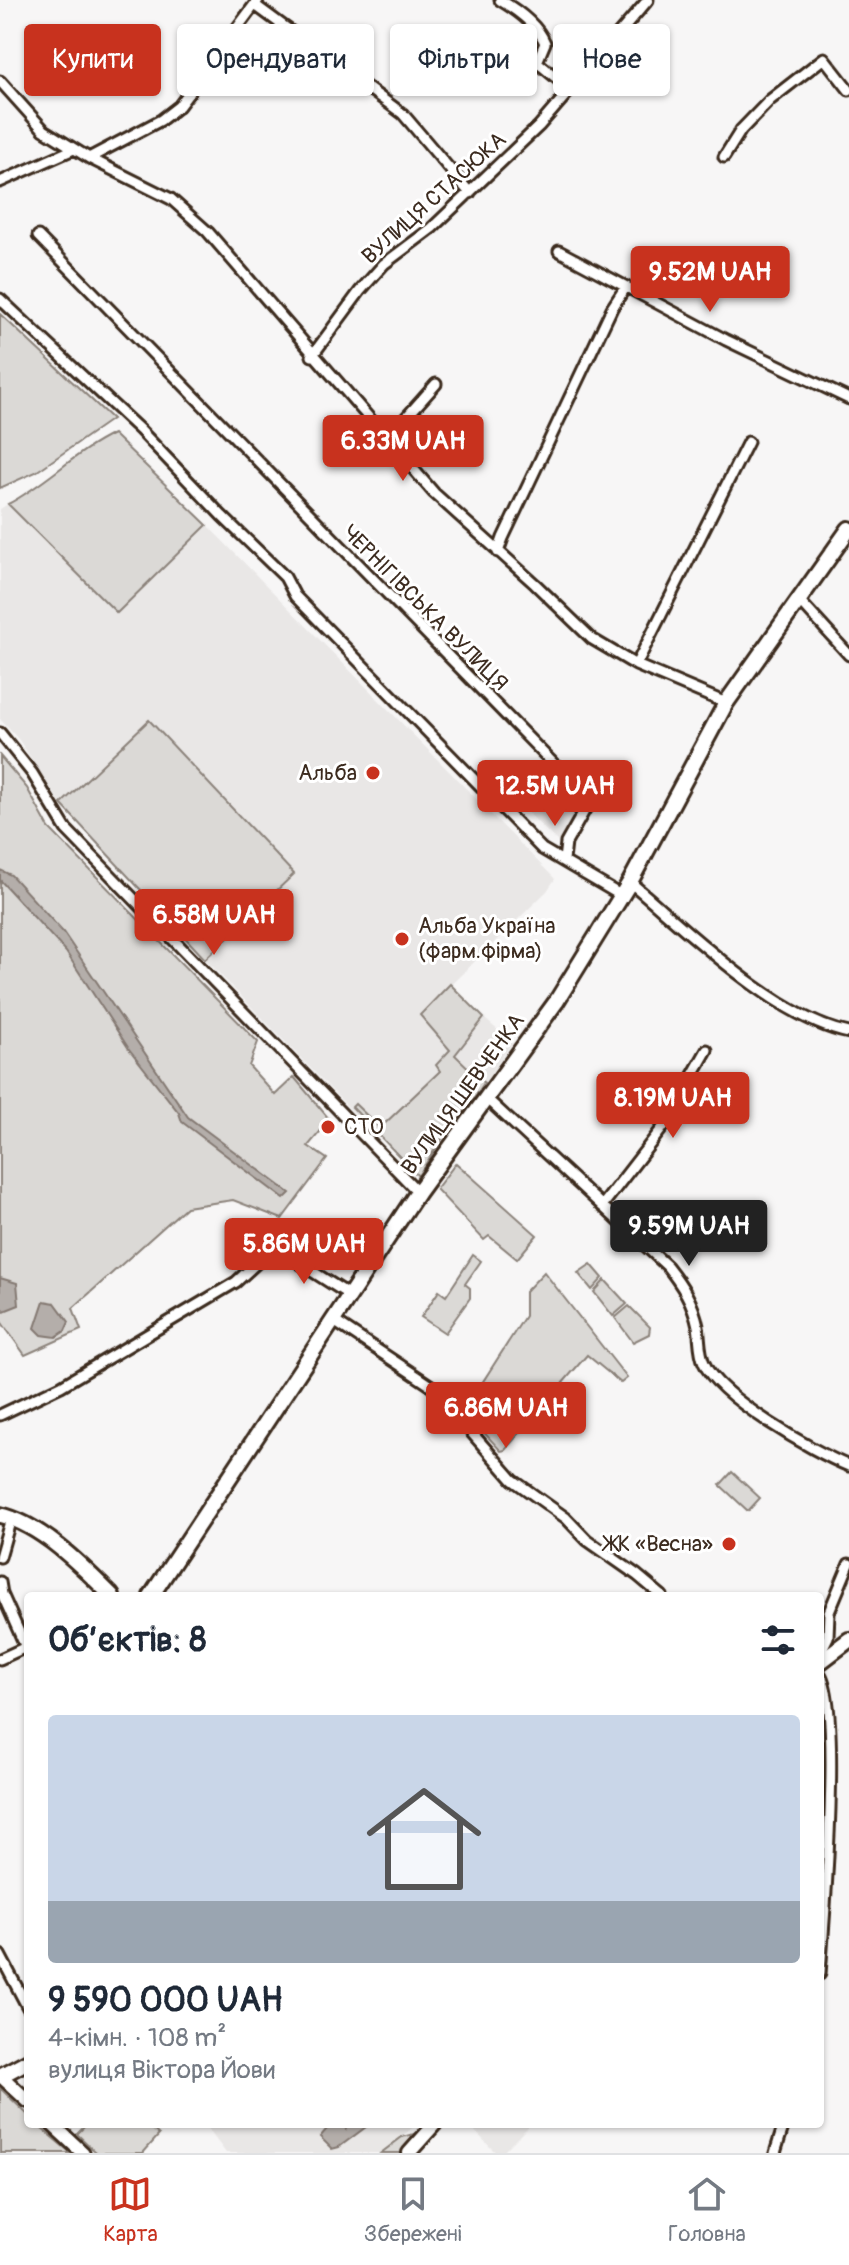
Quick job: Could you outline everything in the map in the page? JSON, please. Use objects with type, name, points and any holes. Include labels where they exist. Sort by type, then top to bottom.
[{"type":"main road","name":"ВУЛИЦЯ ШЕВЧЕНКА","points":[[154,1592],[418,1192],[556,1002],[626,889],[726,703],[849,529]]},
{"type":"main road","points":[[6,1516],[48,1540],[85,1568],[108,1592]]},
{"type":"main road","points":[[824,1659],[849,1640]]},
{"type":"main road","points":[[0,2076],[24,2063]]},
{"type":"street","points":[[500,0],[517,10],[541,34],[545,43],[537,62],[553,75]]},
{"type":"street","name":"ВУЛИЦЯ СТАСЮКА","points":[[627,24],[648,0]]},
{"type":"street","points":[[89,158],[161,120],[179,106],[257,2],[403,114],[470,193]]},
{"type":"street","points":[[726,154],[741,130],[778,92],[824,58],[849,90]]},
{"type":"street","points":[[0,81],[44,130],[89,158],[171,199],[208,232],[312,356],[434,493],[592,639],[636,665],[726,703]]},
{"type":"street","name":"ВУЛИЦЯ СТАСЮКА","points":[[312,356],[384,264],[432,228],[470,193],[566,96]]},
{"type":"street","points":[[0,182],[74,149]]},
{"type":"street","name":"ЧЕРНІГІВСЬКА ВУЛИЦЯ","points":[[38,236],[586,797],[587,806],[566,843],[564,860]]},
{"type":"street","points":[[559,251],[726,340],[849,399]]},
{"type":"street","points":[[498,552],[612,308],[625,288]]},
{"type":"street","points":[[0,299],[130,420],[285,577],[295,596],[542,849],[626,889],[799,1016],[849,1033]]},
{"type":"street","points":[[387,439],[436,384]]},
{"type":"street","points":[[636,665],[748,442]]},
{"type":"street","points":[[798,599],[849,655]]},
{"type":"street","points":[[0,733],[32,773],[66,829],[418,1192]]},
{"type":"street","points":[[602,1206],[664,1126],[707,1050]]},
{"type":"street","points":[[487,1099],[667,1266],[688,1293],[697,1322],[702,1359],[709,1374],[765,1420],[849,1466]]},
{"type":"street","points":[[0,1415],[61,1386],[236,1282],[274,1247],[351,1296]]},
{"type":"street","points":[[334,1321],[430,1385],[513,1480],[566,1518],[587,1540],[657,1592]]},
{"type":"street","points":[[0,1557],[6,1516]]},
{"type":"street","points":[[824,1645],[828,1637],[829,1612],[849,1564]]},
{"type":"street","points":[[0,1582],[2,1594],[24,1643]]},
{"type":"street","points":[[0,1659],[24,1651]]},
{"type":"street","points":[[824,1685],[828,1696],[830,1775],[824,1894]]},
{"type":"street","points":[[0,1955],[24,2000]]},
{"type":"street","points":[[0,2076],[24,2097]]},
{"type":"street","points":[[56,2128],[83,2153]]},
{"type":"street","points":[[409,2153],[431,2128]]},
{"type":"street","points":[[775,2153],[783,2128]]},
{"type":"shaded area","points":[[0,314],[112,419],[36,472],[0,488]]},
{"type":"shaded area","points":[[113,434],[207,525],[117,613],[8,504]]},
{"type":"shaded area","points":[[8,504],[117,612],[207,525],[555,879],[547,891],[420,1015],[450,1050],[440,1071],[374,1134],[205,959],[294,873],[149,720],[61,804],[19,740],[0,719],[0,509]]},
{"type":"shaded area","points":[[149,720],[294,874],[205,959],[61,804]]},
{"type":"shaded area","points":[[0,756],[27,788],[49,828],[258,1042],[249,1066],[275,1095],[294,1077],[330,1120],[308,1146],[327,1159],[282,1219],[233,1200],[186,1207],[73,1308],[81,1330],[25,1355],[0,1320]]},
{"type":"shaded area","points":[[542,764],[580,804],[558,842],[512,797]]},
{"type":"shaded area","points":[[0,870],[11,875],[63,932],[188,1117],[290,1193],[284,1199],[182,1122],[179,1113],[129,1049],[66,952],[0,880]]},
{"type":"shaded area","points":[[450,984],[484,1018],[455,1055],[484,1083],[418,1176],[352,1107],[355,1104],[380,1128],[440,1071],[436,1065],[450,1050],[420,1015]]},
{"type":"shaded area","points":[[484,1018],[512,1043],[484,1083],[455,1055]]},
{"type":"shaded area","points":[[456,1163],[537,1235],[517,1259],[489,1236],[484,1240],[436,1189]]},
{"type":"shaded area","points":[[473,1255],[481,1261],[465,1284],[470,1288],[470,1298],[445,1333],[421,1317],[439,1291],[446,1296]]},
{"type":"shaded area","points":[[591,1264],[603,1278],[592,1290],[578,1273]]},
{"type":"shaded area","points":[[544,1272],[627,1378],[621,1383],[587,1355],[501,1451],[464,1411],[525,1316],[525,1292]]},
{"type":"shaded area","points":[[0,1278],[17,1283],[19,1305],[4,1311],[0,1305]]},
{"type":"shaded area","points":[[605,1280],[627,1304],[613,1316],[594,1292]]},
{"type":"shaded area","points":[[44,1301],[55,1303],[69,1322],[65,1331],[56,1337],[42,1335],[35,1328]]},
{"type":"shaded area","points":[[629,1306],[650,1327],[649,1334],[633,1342],[615,1318]]},
{"type":"shaded area","points":[[502,1396],[527,1404],[530,1408],[522,1424],[512,1428],[502,1419],[496,1404]]},
{"type":"shaded area","points":[[732,1472],[760,1498],[748,1511],[720,1485]]},
{"type":"shaded area","points":[[0,2088],[24,2111],[24,2128],[41,2128],[71,2153],[0,2153]]},
{"type":"shaded area","points":[[83,2128],[151,2128],[159,2135],[143,2153],[97,2153],[77,2134]]},
{"type":"shaded area","points":[[207,2128],[412,2128],[382,2153],[226,2153]]},
{"type":"shaded area","points":[[328,2128],[365,2128],[332,2149],[320,2137]]},
{"type":"shaded area","points":[[472,2128],[527,2128],[502,2153],[496,2153]]},
{"type":"shaded area","points":[[414,2134],[403,2153],[381,2153],[402,2137]]},
{"type":"place","name":"Альба","points":[[373,773]]},
{"type":"place","name":"Альба Україна (фарм.фірма)","points":[[402,939]]},
{"type":"place","name":"СТО","points":[[328,1127]]},
{"type":"place","name":"ЖК «Весна»","points":[[729,1544]]}]
